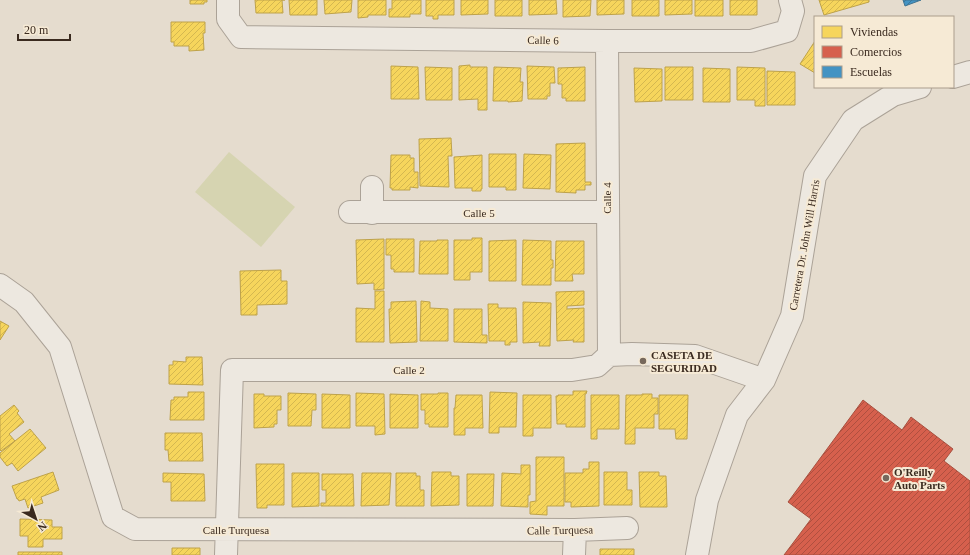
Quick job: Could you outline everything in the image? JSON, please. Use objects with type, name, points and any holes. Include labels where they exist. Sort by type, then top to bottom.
[{"type":"street","name":"Calle 6","points":[[228,0],[228,19],[241,36],[607,41],[751,41],[787,31],[793,11],[790,0]]},
{"type":"street","name":"Calle 4","points":[[607,41],[609,355]]},
{"type":"street","points":[[954,77],[970,72]]},
{"type":"street","name":"Carretera Dr. John Will Harris","points":[[697,555],[707,500],[737,415],[764,380],[792,316],[815,176],[853,120],[893,95],[917,88]]},
{"type":"street","points":[[372,187],[372,213]]},
{"type":"street","name":"Calle 5","points":[[350,212],[607,212]]},
{"type":"street","name":"Calle Turquesa","points":[[0,285],[24,302],[60,347],[113,516],[135,529],[575,530],[627,528]]},
{"type":"street","points":[[609,355],[632,354],[695,356],[764,380]]},
{"type":"street","name":"Calle 2","points":[[226,555],[232,370],[572,370],[597,366],[609,355]]},
{"type":"street","points":[[574,555],[575,530]]},
{"type":"shaded area","points":[[229,152],[295,207],[261,247],[195,192]]},
{"type":"building: Viviendas","points":[[190,0],[207,0],[207,2],[204,2],[204,4],[190,4]]},
{"type":"building: Viviendas","points":[[255,0],[282,0],[283,13],[256,13]]},
{"type":"building: Viviendas","points":[[289,0],[317,0],[317,15],[290,15]]},
{"type":"building: Viviendas","points":[[324,0],[352,0],[351,12],[325,14]]},
{"type":"building: Viviendas","points":[[358,0],[386,0],[386,15],[368,15],[368,17],[358,18]]},
{"type":"building: Viviendas","points":[[392,0],[421,0],[421,14],[410,14],[410,17],[389,17],[389,9],[392,9]]},
{"type":"building: Viviendas","points":[[426,0],[454,0],[454,15],[438,15],[438,19],[433,19],[433,16],[426,16]]},
{"type":"building: Viviendas","points":[[461,0],[488,0],[488,14],[461,15]]},
{"type":"building: Viviendas","points":[[495,0],[522,0],[522,16],[495,16]]},
{"type":"building: Viviendas","points":[[529,0],[556,0],[557,14],[529,15]]},
{"type":"building: Viviendas","points":[[563,0],[591,0],[590,16],[563,17]]},
{"type":"building: Viviendas","points":[[597,0],[624,0],[624,14],[597,15]]},
{"type":"building: Viviendas","points":[[632,0],[659,0],[659,16],[632,16]]},
{"type":"building: Viviendas","points":[[665,0],[692,0],[692,14],[665,15]]},
{"type":"building: Viviendas","points":[[695,0],[723,0],[723,16],[695,16]]},
{"type":"building: Viviendas","points":[[730,0],[757,0],[757,15],[730,15]]},
{"type":"building: Viviendas","points":[[819,0],[869,0],[869,2],[824,15]]},
{"type":"building: Viviendas","points":[[171,22],[205,22],[205,33],[203,33],[204,50],[189,51],[189,46],[174,46],[174,42],[171,42]]},
{"type":"building: Viviendas","points":[[814,43],[814,72],[800,64]]},
{"type":"building: Viviendas","points":[[470,65],[470,67],[487,67],[487,110],[478,110],[478,99],[459,100],[459,66]]},
{"type":"building: Viviendas","points":[[391,66],[418,67],[419,99],[391,99]]},
{"type":"building: Viviendas","points":[[527,66],[554,67],[555,83],[550,83],[550,96],[547,96],[547,99],[528,99]]},
{"type":"building: Viviendas","points":[[425,67],[452,68],[452,100],[426,100]]},
{"type":"building: Viviendas","points":[[494,67],[521,68],[520,82],[523,82],[522,101],[493,101]]},
{"type":"building: Viviendas","points":[[585,67],[585,101],[566,101],[566,98],[562,98],[562,84],[558,84],[558,68]]},
{"type":"building: Viviendas","points":[[665,67],[693,67],[693,100],[665,100]]},
{"type":"building: Viviendas","points":[[737,67],[765,68],[765,106],[755,106],[755,100],[737,100]]},
{"type":"building: Viviendas","points":[[634,68],[662,69],[662,101],[635,102]]},
{"type":"building: Viviendas","points":[[703,68],[730,69],[730,102],[703,102]]},
{"type":"building: Viviendas","points":[[767,71],[795,72],[795,105],[767,105]]},
{"type":"building: Viviendas","points":[[451,138],[452,156],[448,156],[449,187],[420,186],[419,139]]},
{"type":"building: Viviendas","points":[[585,143],[585,182],[591,182],[591,185],[585,185],[585,190],[576,190],[576,193],[556,192],[556,144]]},
{"type":"building: Viviendas","points":[[489,154],[516,154],[516,190],[506,190],[506,187],[489,187]]},
{"type":"building: Viviendas","points":[[524,154],[551,155],[550,189],[523,188]]},
{"type":"building: Viviendas","points":[[391,155],[410,155],[410,158],[414,158],[414,172],[418,172],[418,188],[410,187],[410,190],[392,190],[392,188],[390,188]]},
{"type":"building: Viviendas","points":[[482,155],[481,191],[472,191],[472,188],[455,188],[454,157]]},
{"type":"building: Viviendas","points":[[472,238],[482,238],[482,272],[470,272],[470,280],[454,280],[454,240],[472,240]]},
{"type":"building: Viviendas","points":[[384,239],[384,289],[374,290],[374,283],[357,284],[356,240]]},
{"type":"building: Viviendas","points":[[386,239],[414,239],[414,272],[394,272],[394,269],[391,269],[391,255],[386,255]]},
{"type":"building: Viviendas","points":[[448,240],[448,274],[419,274],[420,241]]},
{"type":"building: Viviendas","points":[[516,240],[516,281],[489,281],[489,241]]},
{"type":"building: Viviendas","points":[[523,240],[551,241],[551,260],[553,260],[553,268],[551,268],[551,285],[522,285]]},
{"type":"building: Viviendas","points":[[556,241],[584,241],[584,274],[572,274],[573,281],[555,281]]},
{"type":"building: Viviendas","points":[[281,270],[281,281],[287,281],[287,304],[257,305],[257,315],[241,315],[240,271]]},
{"type":"building: Viviendas","points":[[375,291],[384,291],[384,342],[356,342],[356,308],[375,309]]},
{"type":"building: Viviendas","points":[[584,291],[584,305],[567,306],[567,309],[584,308],[584,342],[573,342],[574,340],[557,341],[556,292]]},
{"type":"building: Viviendas","points":[[416,301],[417,342],[390,343],[389,309],[391,309],[391,302]]},
{"type":"building: Viviendas","points":[[421,301],[430,302],[430,308],[448,309],[448,341],[420,341]]},
{"type":"building: Viviendas","points":[[523,302],[551,303],[550,346],[539,346],[540,342],[523,343]]},
{"type":"building: Viviendas","points":[[488,304],[498,304],[498,308],[516,308],[517,342],[510,342],[510,345],[505,345],[505,341],[489,341]]},
{"type":"building: Viviendas","points":[[454,309],[482,309],[482,335],[487,335],[487,343],[454,342]]},
{"type":"building: Viviendas","points":[[0,321],[9,326],[0,340]]},
{"type":"building: Viviendas","points":[[186,357],[202,357],[203,385],[169,384],[169,365],[173,365],[173,361],[186,362]]},
{"type":"building: Viviendas","points":[[573,391],[587,391],[585,394],[585,427],[566,427],[566,424],[557,424],[556,396],[573,395]]},
{"type":"building: Viviendas","points":[[188,392],[204,392],[204,420],[170,420],[171,400],[174,400],[174,397],[188,397]]},
{"type":"building: Viviendas","points":[[490,392],[517,393],[516,427],[499,427],[499,433],[489,433]]},
{"type":"building: Viviendas","points":[[288,393],[316,394],[316,410],[312,410],[311,426],[288,426]]},
{"type":"building: Viviendas","points":[[356,393],[384,394],[385,434],[375,435],[375,426],[356,426]]},
{"type":"building: Viviendas","points":[[448,393],[448,427],[429,427],[429,424],[425,424],[425,410],[421,410],[421,394]]},
{"type":"building: Viviendas","points":[[254,394],[264,394],[264,396],[281,396],[281,410],[277,410],[277,424],[274,424],[274,427],[254,428]]},
{"type":"building: Viviendas","points":[[322,394],[350,395],[350,428],[322,428]]},
{"type":"building: Viviendas","points":[[390,394],[418,395],[418,428],[390,428]]},
{"type":"building: Viviendas","points":[[652,394],[652,398],[658,398],[658,414],[654,414],[654,428],[635,428],[635,444],[625,444],[626,395]]},
{"type":"building: Viviendas","points":[[456,395],[482,395],[483,428],[465,428],[465,435],[454,435],[454,408]]},
{"type":"building: Viviendas","points":[[523,395],[551,395],[551,428],[533,428],[533,436],[523,436]]},
{"type":"building: Viviendas","points":[[591,395],[619,395],[619,429],[597,429],[597,439],[591,439]]},
{"type":"building: Viviendas","points":[[659,395],[688,395],[687,439],[676,439],[675,429],[659,429]]},
{"type":"building: Viviendas","points":[[14,405],[19,411],[17,413],[24,422],[9,434],[15,441],[1,451],[0,416]]},
{"type":"building: Viviendas","points":[[30,429],[46,448],[18,471],[12,463],[7,466],[0,457],[0,453]]},
{"type":"building: Viviendas","points":[[165,433],[202,433],[203,461],[169,461],[168,450],[165,450]]},
{"type":"building: Viviendas","points":[[536,457],[564,457],[564,506],[547,506],[547,515],[530,514],[530,502],[536,501]]},
{"type":"building: Viviendas","points":[[589,462],[599,462],[599,506],[571,507],[571,502],[565,502],[565,473],[583,473],[583,469],[589,469]]},
{"type":"building: Viviendas","points":[[256,464],[284,464],[284,505],[267,505],[267,508],[257,508]]},
{"type":"building: Viviendas","points":[[521,465],[530,465],[530,495],[528,495],[528,507],[501,506],[502,473],[521,474]]},
{"type":"building: Viviendas","points":[[53,472],[59,490],[41,497],[43,503],[28,508],[25,499],[19,501],[17,499],[12,486]]},
{"type":"building: Viviendas","points":[[432,472],[451,472],[451,476],[459,476],[459,505],[431,506]]},
{"type":"building: Viviendas","points":[[604,472],[627,472],[627,490],[632,490],[632,505],[604,505]]},
{"type":"building: Viviendas","points":[[639,472],[659,472],[659,476],[666,476],[667,507],[640,507]]},
{"type":"building: Viviendas","points":[[163,473],[204,474],[205,501],[171,501],[171,482],[163,482]]},
{"type":"building: Viviendas","points":[[292,473],[319,473],[319,506],[292,507]]},
{"type":"building: Viviendas","points":[[362,473],[391,473],[389,505],[361,506]]},
{"type":"building: Viviendas","points":[[396,473],[416,473],[416,476],[420,476],[420,490],[424,490],[424,506],[396,506]]},
{"type":"building: Viviendas","points":[[322,474],[353,474],[354,506],[321,506],[321,503],[326,503],[326,490],[322,490]]},
{"type":"building: Viviendas","points":[[467,474],[494,474],[493,506],[467,506]]},
{"type":"building: Viviendas","points":[[20,519],[52,520],[52,527],[62,527],[62,539],[43,539],[43,547],[28,547],[28,536],[20,536]]},
{"type":"building: Viviendas","points":[[172,548],[200,548],[200,555],[172,555]]},
{"type":"building: Viviendas","points":[[600,549],[634,549],[634,555],[600,555]]},
{"type":"building: Viviendas","points":[[18,552],[62,552],[62,555],[18,555]]},
{"type":"building: Comercios","name":"O'Reilly Auto Parts","points":[[863,400],[902,430],[911,417],[953,449],[944,461],[970,481],[970,555],[784,555],[811,519],[788,502]]},
{"type":"building: Escuelas","points":[[903,0],[921,0],[905,6]]},
{"type":"place","name":"CASETA DE SEGURIDAD","points":[[643,361]]},
{"type":"place","name":"O'Reilly Auto Parts","points":[[886,478]]}]
